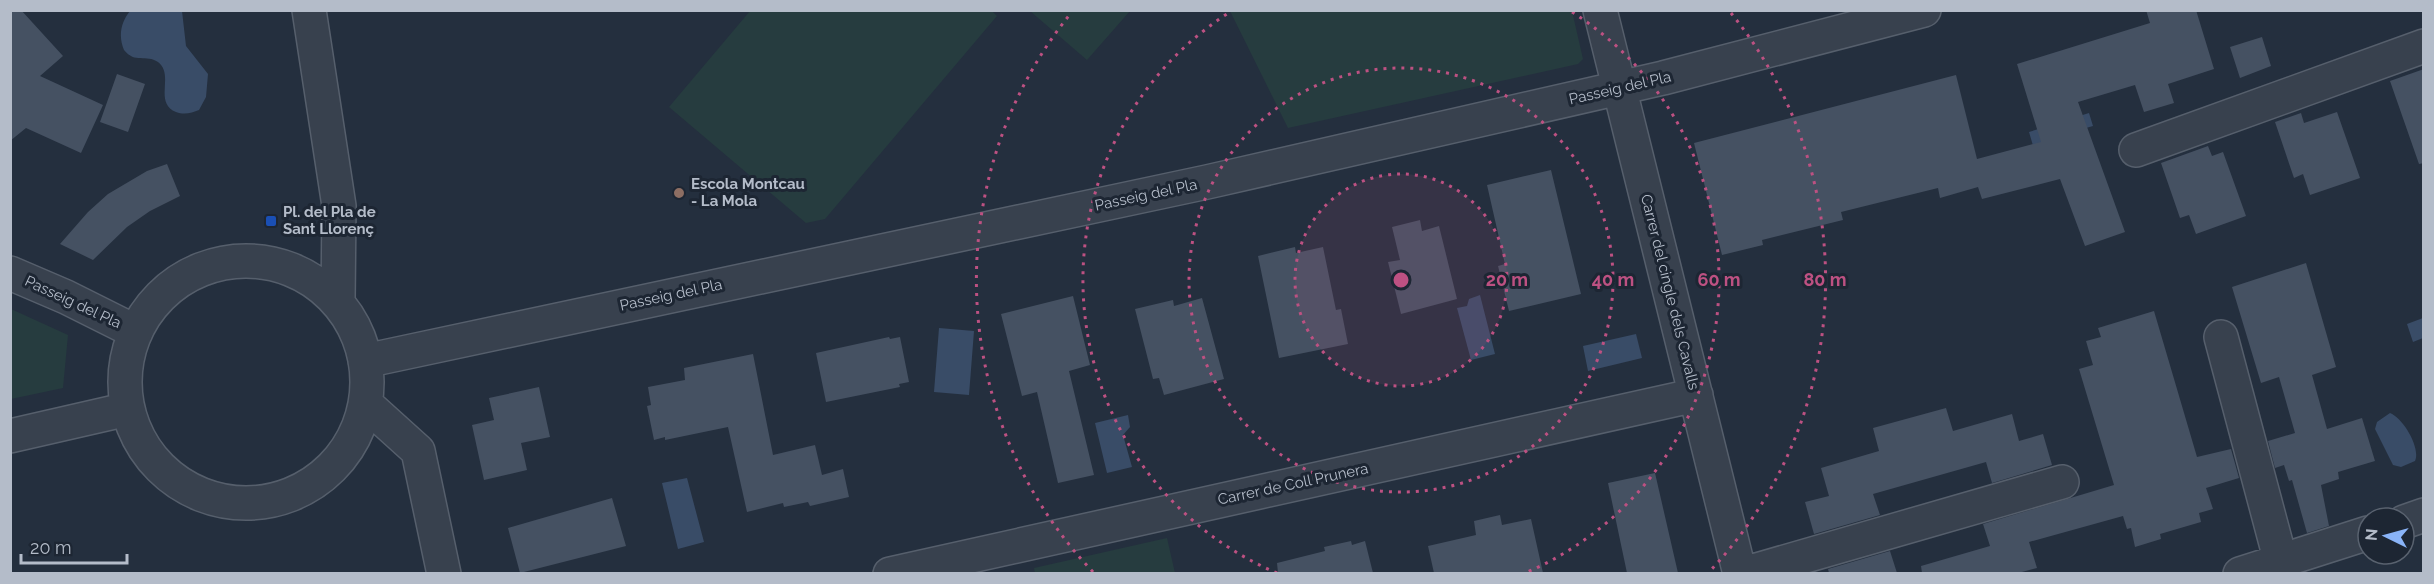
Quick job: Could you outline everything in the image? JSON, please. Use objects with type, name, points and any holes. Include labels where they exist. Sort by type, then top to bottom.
[{"type":"street","points":[[309,10],[339,206],[338,302]]},
{"type":"street","name":"Carrer del cingle dels Cavalls","points":[[1600,10],[1742,573]]},
{"type":"street","name":"Passeig del Pla","points":[[365,361],[1207,182],[1619,89],[1924,10]]},
{"type":"street","points":[[2136,150],[2424,46]]},
{"type":"street","points":[[253,260],[284,267],[316,283],[338,302],[359,336],[367,370],[366,404],[354,437],[331,469],[300,491],[262,503],[224,502],[188,488],[161,468],[139,438],[128,409],[126,366],[136,332],[157,301],[179,281],[209,266],[224,262],[253,260]]},
{"type":"street","name":"Passeig del Pla","points":[[10,273],[66,297],[136,332]]},
{"type":"street","points":[[2221,337],[2281,561]]},
{"type":"street","name":"Carrer de Coll Prunera","points":[[890,573],[1696,395]]},
{"type":"street","points":[[366,404],[418,451],[444,573]]},
{"type":"street","points":[[10,436],[128,409]]},
{"type":"street","points":[[1742,573],[2062,482]]},
{"type":"street","points":[[2240,573],[2356,537]]},
{"type":"green space","points":[[991,10],[997,16],[825,219],[806,223],[669,107],[750,11]]},
{"type":"green space","points":[[1030,11],[1130,11],[1087,60]]},
{"type":"green space","points":[[1230,11],[1572,11],[1583,59],[1578,64],[1288,128]]},
{"type":"green space","points":[[11,309],[68,335],[63,388],[11,399]]},
{"type":"green space","points":[[1167,538],[1175,573],[1035,573],[1034,568]]},
{"type":"water","points":[[130,11],[182,11],[186,46],[208,74],[206,97],[199,110],[182,113],[169,108],[166,102],[163,67],[154,60],[132,57],[124,50],[121,29]]},
{"type":"water","points":[[2089,113],[2093,126],[2058,136],[2034,149],[2029,132]]},
{"type":"water","points":[[1480,295],[1495,354],[1471,360],[1457,308],[1467,306],[1469,299]]},
{"type":"water","points":[[2423,318],[2423,338],[2413,342],[2407,324]]},
{"type":"water","points":[[939,328],[974,331],[969,395],[934,392]]},
{"type":"water","points":[[1636,334],[1642,358],[1588,371],[1583,346]]},
{"type":"water","points":[[2390,413],[2410,434],[2415,449],[2415,461],[2401,467],[2393,465],[2375,429],[2377,422]]},
{"type":"water","points":[[1128,415],[1130,427],[1123,435],[1132,467],[1107,473],[1095,423]]},
{"type":"water","points":[[687,478],[704,542],[678,549],[662,483]]},
{"type":"building","points":[[10,10],[21,10],[63,56],[40,76],[103,105],[81,153],[26,128],[10,141]]},
{"type":"building","points":[[2146,10],[2196,10],[2214,69],[2168,84],[2174,103],[2144,112],[2135,85],[2078,102],[2125,232],[2085,246],[2060,179],[1982,199],[1978,187],[1940,198],[1938,188],[1841,212],[1843,220],[1762,240],[1763,245],[1722,255],[1694,143],[1956,75],[1977,159],[2041,142],[2017,64],[2150,23]]},
{"type":"building","points":[[2262,37],[2271,66],[2240,78],[2230,47]]},
{"type":"building","points":[[2424,69],[2424,163],[2419,164],[2390,81]]},
{"type":"building","points":[[117,74],[145,84],[128,132],[100,122]]},
{"type":"building","points":[[2337,112],[2360,178],[2310,195],[2303,174],[2294,178],[2275,122],[2301,113],[2304,123]]},
{"type":"building","points":[[2208,146],[2212,156],[2223,152],[2246,216],[2196,234],[2189,215],[2180,218],[2161,163]]},
{"type":"building","points":[[167,164],[180,196],[150,211],[127,227],[93,260],[60,244],[88,212],[108,194],[147,171]]},
{"type":"building","points":[[1551,170],[1581,294],[1509,311],[1498,266],[1505,264],[1487,185]]},
{"type":"building","points":[[1420,220],[1422,231],[1439,226],[1457,299],[1401,314],[1388,262],[1400,260],[1392,227]]},
{"type":"building","points":[[1295,247],[1296,253],[1323,247],[1336,310],[1341,309],[1348,344],[1279,358],[1258,256]]},
{"type":"building","points":[[2306,263],[2336,367],[2312,375],[2327,429],[2362,418],[2375,461],[2338,472],[2339,479],[2321,485],[2329,526],[2307,533],[2292,480],[2289,481],[2284,465],[2275,468],[2268,441],[2295,433],[2279,377],[2261,383],[2232,287]]},
{"type":"building","points":[[1073,296],[1090,365],[1069,371],[1094,475],[1058,483],[1037,392],[1022,396],[1001,314]]},
{"type":"building","points":[[1202,298],[1224,379],[1164,395],[1159,378],[1153,379],[1135,309],[1173,300],[1174,306]]},
{"type":"building","points":[[2154,311],[2197,457],[2231,449],[2239,478],[2206,488],[2213,509],[2199,513],[2201,522],[2160,534],[2161,539],[2135,547],[2131,528],[2127,529],[2123,516],[2029,542],[2037,568],[2018,573],[1922,573],[1921,566],[1990,546],[1983,524],[2114,485],[2079,369],[2093,365],[2086,341],[2101,337],[2098,328]]},
{"type":"building","points":[[889,337],[890,339],[900,337],[909,382],[899,384],[900,387],[826,402],[816,353]]},
{"type":"building","points":[[753,354],[773,455],[815,445],[822,475],[843,469],[849,497],[810,506],[808,502],[784,507],[783,503],[747,512],[728,427],[665,440],[665,437],[654,440],[647,406],[651,405],[648,387],[685,380],[684,368]]},
{"type":"building","points":[[539,387],[550,437],[521,443],[527,470],[484,480],[472,425],[494,420],[489,398]]},
{"type":"building","points":[[1946,408],[1953,431],[2012,414],[2019,441],[2043,434],[2052,465],[1992,483],[1986,462],[1873,494],[1880,515],[1814,534],[1805,502],[1829,496],[1821,468],[1879,451],[1873,428]]},
{"type":"building","points":[[1655,473],[1678,573],[1627,573],[1608,483]]},
{"type":"building","points":[[612,498],[626,546],[520,573],[508,528]]},
{"type":"building","points":[[1500,515],[1502,525],[1531,519],[1543,573],[1434,573],[1428,546],[1476,535],[1474,521]]},
{"type":"building","points":[[1351,541],[1352,545],[1365,541],[1373,573],[1278,573],[1277,563],[1325,551],[1324,547]]},
{"type":"building","points":[[1890,551],[1897,573],[1829,573],[1828,569]]},
{"type":"place","name":"Escola Montcau - La Mola","points":[[679,193]]},
{"type":"place","name":"Pl. del Pla de Sant Llorenç","points":[[271,221]]}]
